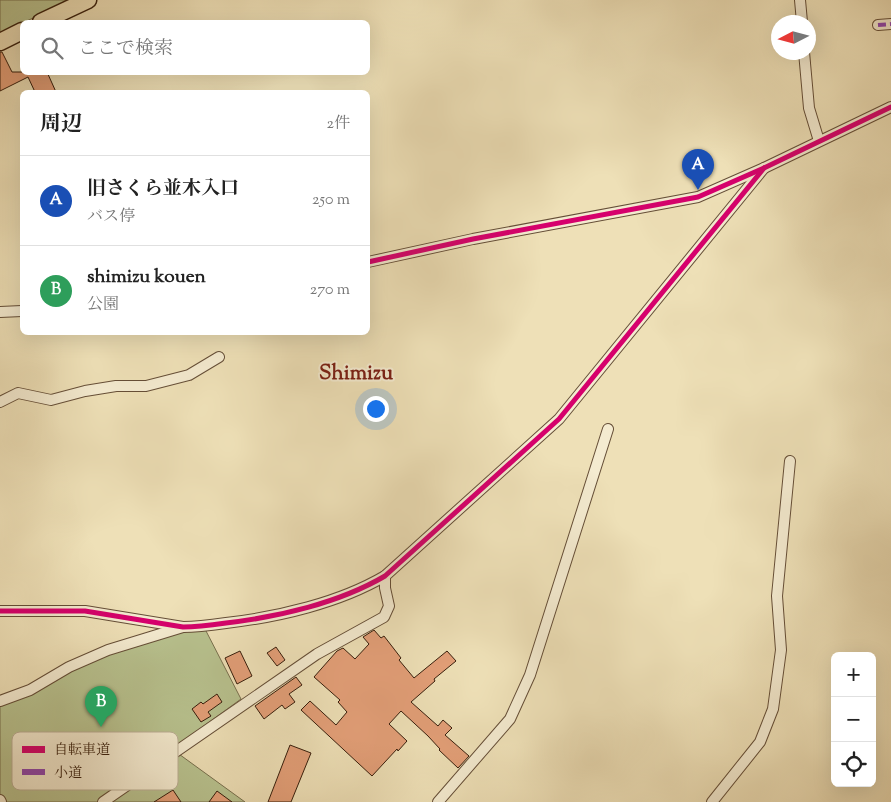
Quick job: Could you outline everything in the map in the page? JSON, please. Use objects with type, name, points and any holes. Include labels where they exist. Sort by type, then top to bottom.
[{"type":"main road","points":[[45,20],[88,0]]},
{"type":"main road","points":[[0,42],[20,32]]},
{"type":"street","points":[[800,0],[801,15]]},
{"type":"street","points":[[878,25],[891,24]]},
{"type":"street","points":[[805,60],[810,108],[820,141]]},
{"type":"street","points":[[370,262],[473,239],[698,197],[764,168],[891,107]]},
{"type":"street","points":[[0,611],[85,611],[184,627],[196,627],[256,620],[291,612],[373,584],[385,576],[559,419],[764,168]]},
{"type":"street","points":[[0,312],[20,311]]},
{"type":"street","points":[[0,402],[18,394],[51,400],[85,391],[116,386],[146,386],[189,375],[219,357]]},
{"type":"street","points":[[438,802],[510,719],[530,675],[608,429]]},
{"type":"street","points":[[712,802],[760,742],[773,709],[781,650],[777,596],[790,461]]},
{"type":"street","points":[[178,750],[317,654],[384,617],[389,606],[385,576]]},
{"type":"street","points":[[0,701],[30,690],[69,667],[108,650],[184,627]]},
{"type":"street","points":[[103,802],[120,790]]},
{"type":"green space","points":[[0,0],[68,1],[29,20],[20,20],[20,24],[0,34]]},
{"type":"green space","points":[[205,629],[241,699],[178,745],[178,732],[12,732],[12,790],[178,790],[178,753],[245,802],[0,802],[0,705],[92,659],[190,630]]},
{"type":"building","points":[[0,52],[2,52],[12,72],[20,72],[20,75],[48,75],[55,90],[34,90],[28,77],[0,91]]},
{"type":"building","points":[[374,630],[381,638],[384,636],[401,658],[399,660],[414,678],[447,651],[456,661],[434,679],[435,681],[411,702],[438,726],[443,720],[452,728],[445,735],[469,756],[458,768],[401,711],[389,724],[407,741],[372,776],[301,710],[310,701],[336,725],[347,712],[338,702],[340,700],[314,677],[337,651],[343,648],[355,659],[369,644],[363,637]]},
{"type":"building","points":[[276,647],[285,660],[277,666],[267,653]]},
{"type":"building","points":[[240,651],[252,676],[237,684],[225,658]]},
{"type":"building","points":[[296,677],[302,685],[289,694],[295,702],[285,709],[282,705],[264,719],[255,706]]},
{"type":"building","points":[[217,694],[222,702],[208,712],[211,716],[201,722],[192,709]]},
{"type":"building","points":[[290,745],[311,753],[291,802],[268,802]]},
{"type":"building","points":[[173,790],[181,802],[154,802]]},
{"type":"building","points":[[217,791],[232,802],[209,802]]},
{"type":"marked path","points":[[878,25],[891,24]]},
{"type":"cycle path","points":[[370,262],[473,239],[698,197],[764,168],[891,107]]},
{"type":"cycle path","points":[[0,611],[85,611],[183,627],[200,626],[287,613],[348,594],[385,576],[559,419],[764,168]]},
{"type":"place","name":"旧さくら並木入口","points":[[698,190]]},
{"type":"place","name":"shimizu kouen","points":[[101,727]]},
{"type":"district","name":"Shimizu","points":[[356,374]]}]
